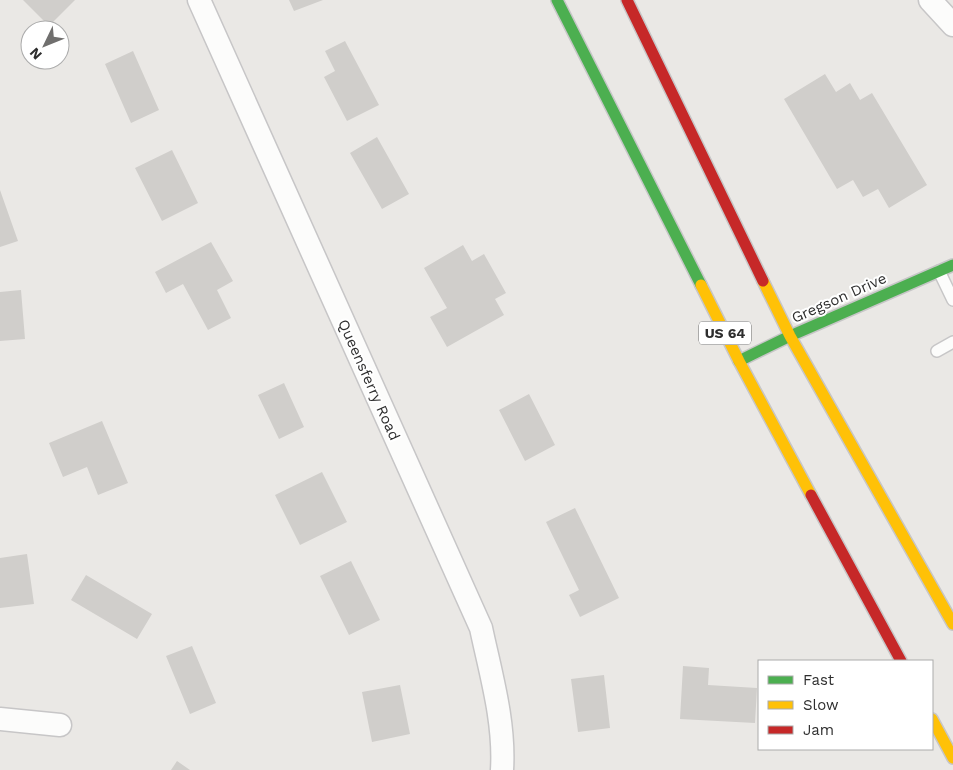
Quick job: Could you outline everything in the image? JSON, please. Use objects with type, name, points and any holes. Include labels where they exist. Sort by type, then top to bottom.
[{"type":"main road","name":"US 64","points":[[557,0],[739,361],[900,660]]},
{"type":"main road","points":[[627,0],[790,336],[953,624]]},
{"type":"main road","name":"Gregson Drive","points":[[739,361],[790,336],[953,265]]},
{"type":"main road","points":[[933,721],[953,758]]},
{"type":"street","name":"Queensferry Road","points":[[199,0],[480,628],[494,684],[503,750],[502,770]]},
{"type":"street","points":[[930,0],[953,26]]},
{"type":"street","points":[[0,719],[60,725]]},
{"type":"lane","points":[[939,271],[953,300]]},
{"type":"lane","points":[[937,351],[953,342]]},
{"type":"building","points":[[23,0],[75,0],[55,20],[43,20]]},
{"type":"building","points":[[289,0],[323,0],[294,11]]},
{"type":"building","points":[[345,41],[379,105],[347,121],[324,77],[335,71],[325,51]]},
{"type":"building","points":[[133,51],[159,110],[131,123],[105,64]]},
{"type":"building","points":[[825,74],[836,92],[850,83],[860,100],[872,93],[927,185],[889,208],[878,189],[863,197],[853,180],[837,189],[784,99]]},
{"type":"building","points":[[377,137],[409,194],[382,209],[350,153]]},
{"type":"building","points":[[172,150],[198,203],[162,221],[135,168]]},
{"type":"building","points":[[0,190],[18,241],[0,247]]},
{"type":"building","points":[[211,242],[233,281],[217,290],[231,318],[208,330],[183,284],[166,293],[155,272]]},
{"type":"building","points":[[463,245],[472,261],[484,254],[506,293],[495,299],[504,315],[447,347],[430,317],[447,308],[424,268]]},
{"type":"building","points":[[21,290],[25,339],[0,341],[0,292]]},
{"type":"building","points":[[284,383],[304,427],[279,439],[258,395]]},
{"type":"building","points":[[529,394],[555,445],[525,461],[499,410]]},
{"type":"building","points":[[102,421],[128,483],[98,495],[87,467],[63,477],[49,443]]},
{"type":"building","points":[[322,472],[347,522],[300,545],[275,495]]},
{"type":"building","points":[[575,508],[619,598],[580,617],[569,595],[579,590],[546,522]]},
{"type":"building","points":[[27,554],[34,604],[0,608],[0,558]]},
{"type":"building","points":[[351,561],[380,620],[349,635],[320,576]]},
{"type":"building","points":[[86,575],[152,614],[137,639],[71,600]]},
{"type":"building","points":[[192,646],[216,703],[190,714],[166,656]]},
{"type":"building","points":[[683,666],[709,668],[708,685],[757,688],[755,723],[680,719]]},
{"type":"building","points":[[604,675],[610,728],[578,732],[571,679]]},
{"type":"building","points":[[400,685],[410,734],[372,742],[362,692]]},
{"type":"building","points":[[177,761],[190,770],[171,770]]},
{"type":"traffic: fast","points":[[557,0],[701,285]]},
{"type":"traffic: fast","points":[[739,361],[790,336],[953,265]]},
{"type":"traffic: slow","points":[[763,281],[790,336],[953,624]]},
{"type":"traffic: slow","points":[[701,285],[739,361],[811,495]]},
{"type":"traffic: slow","points":[[933,721],[953,758]]},
{"type":"traffic: jam","points":[[627,0],[763,281]]},
{"type":"traffic: jam","points":[[811,495],[900,660]]}]
